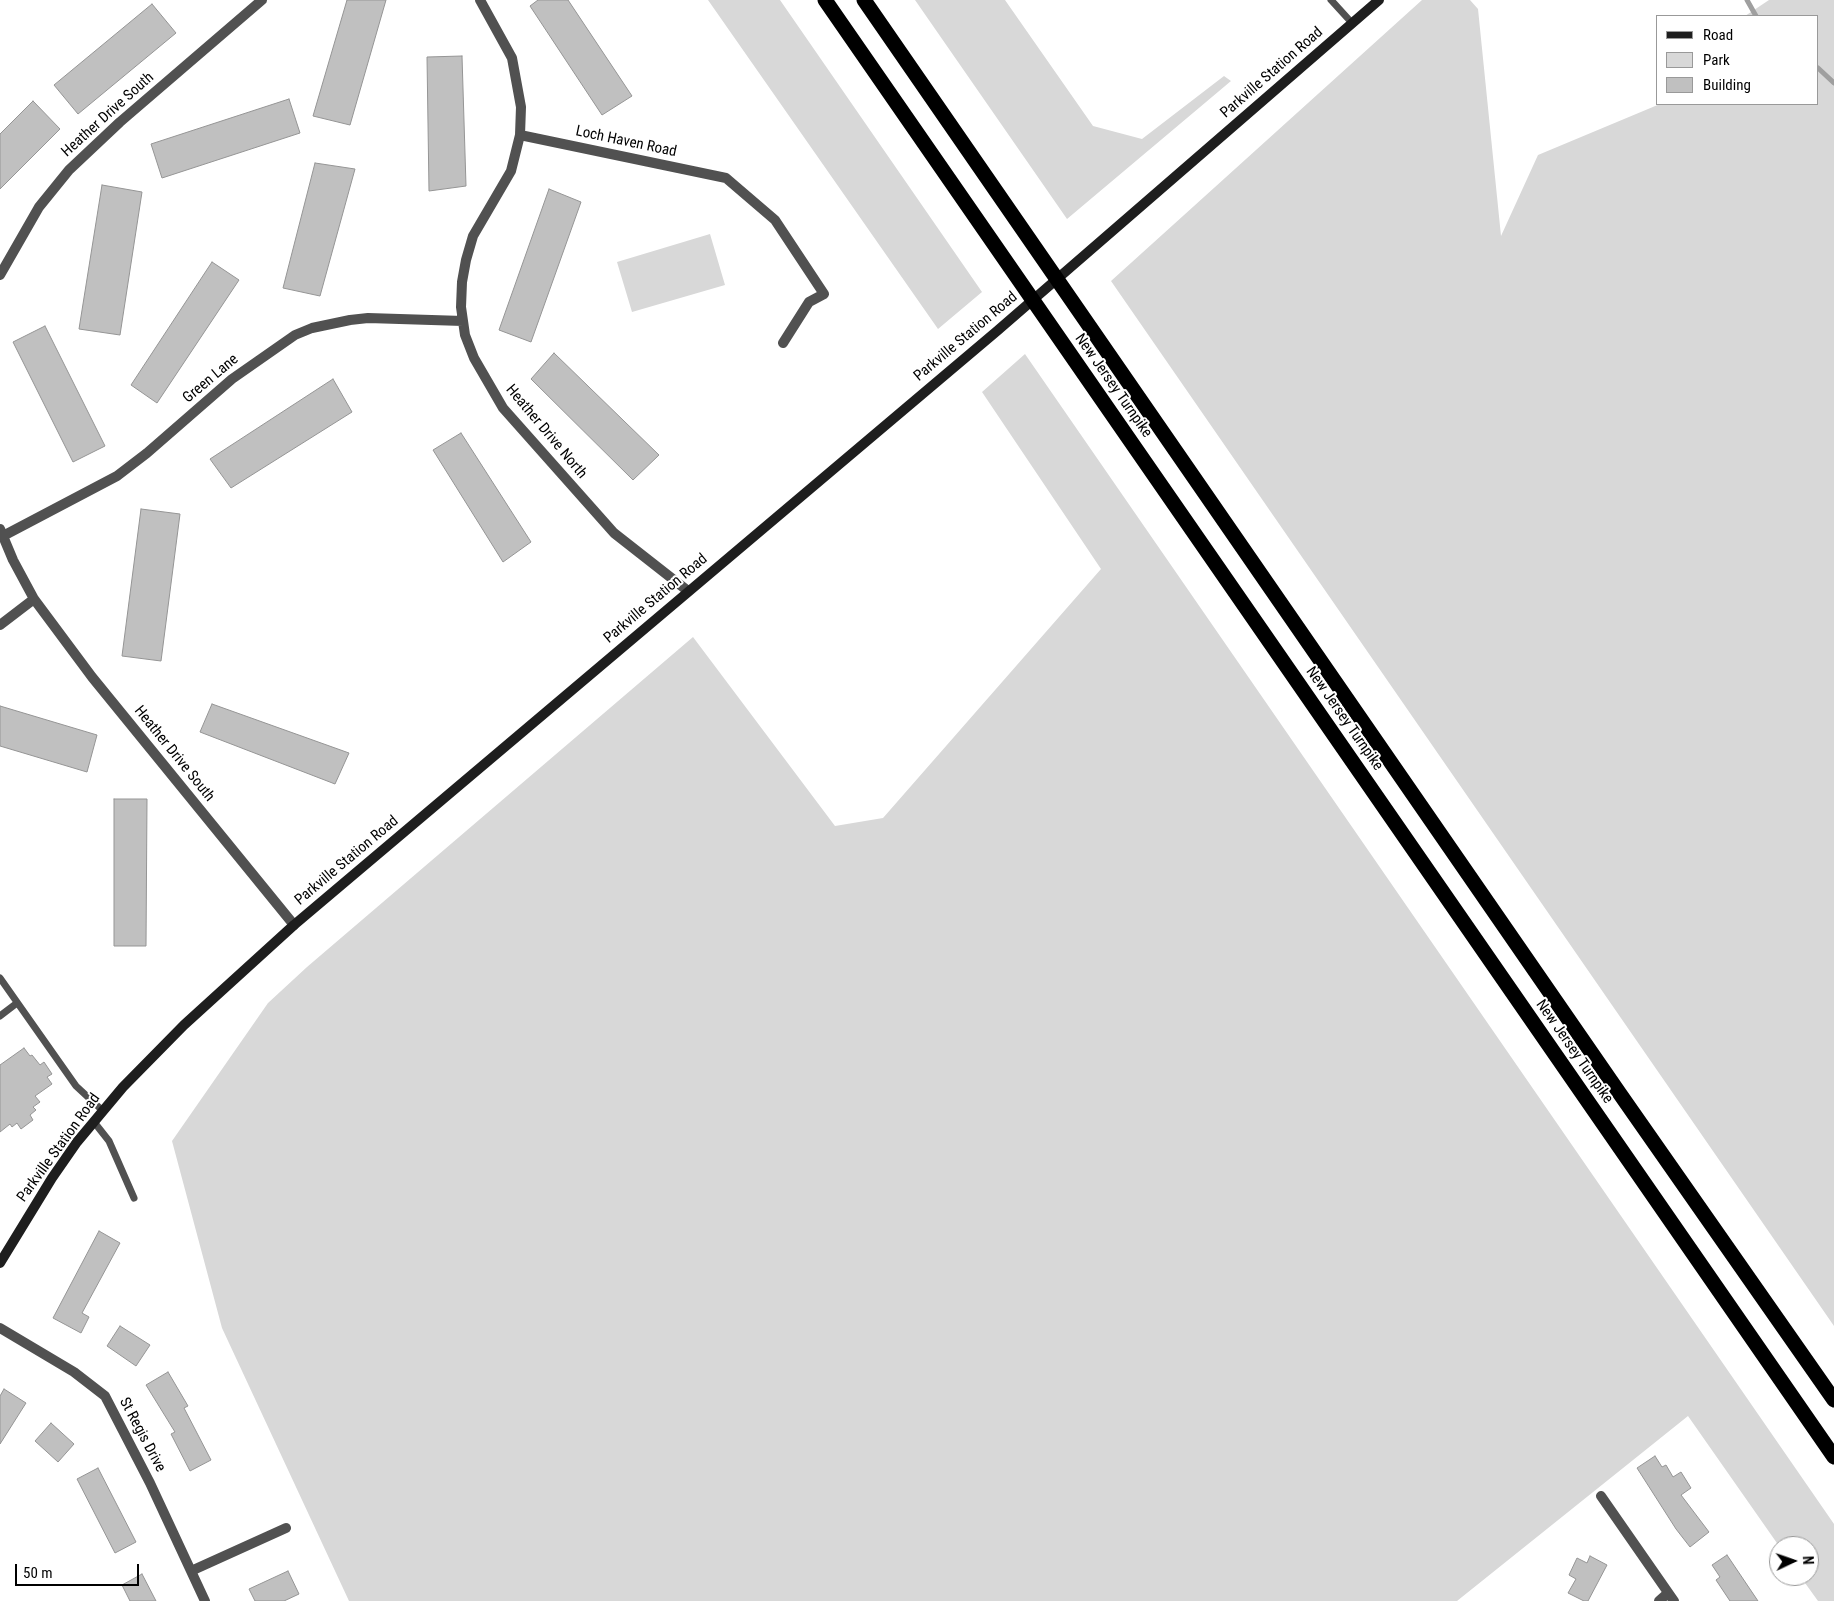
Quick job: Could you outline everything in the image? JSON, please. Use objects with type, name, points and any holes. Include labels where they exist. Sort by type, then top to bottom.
[{"type":"highway","name":"New Jersey Turnpike","points":[[825,0],[1834,1457]]},
{"type":"highway","name":"New Jersey Turnpike","points":[[864,0],[1620,1094],[1834,1400]]},
{"type":"main road","name":"Parkville Station Road","points":[[0,1263],[52,1178],[94,1122],[123,1087],[184,1025],[294,925],[997,331],[1379,0]]},
{"type":"street","name":"Heather Drive South","points":[[0,275],[39,207],[69,170],[120,122],[262,0]]},
{"type":"street","name":"Heather Drive North","points":[[480,0],[512,58],[521,107],[520,136],[511,171],[482,218],[471,244],[462,282],[461,307],[465,335],[474,358],[503,408],[614,533],[688,591]]},
{"type":"street","name":"Loch Haven Road","points":[[520,136],[726,178],[775,220],[824,294],[809,302],[783,343]]},
{"type":"street","name":"Green Lane","points":[[2,533],[117,476],[147,453],[232,379],[295,335],[312,328],[368,318],[463,321]]},
{"type":"street","name":"Heather Drive South","points":[[2,533],[13,560],[34,599],[92,677],[294,925]]},
{"type":"street","points":[[0,625],[34,599]]},
{"type":"street","name":"St Regis Drive","points":[[0,1328],[74,1372],[105,1396],[150,1482],[205,1601]]},
{"type":"street","points":[[1601,1496],[1671,1597],[1659,1601]]},
{"type":"street","points":[[191,1570],[286,1528]]},
{"type":"lane","points":[[1331,0],[1352,23]]},
{"type":"lane","points":[[0,978],[76,1086],[103,1111]]},
{"type":"lane","points":[[0,1016],[17,1003]]},
{"type":"lane","points":[[94,1122],[109,1141],[134,1198]]},
{"type":"green space","points":[[708,0],[780,0],[982,292],[938,329]]},
{"type":"green space","points":[[915,0],[1005,0],[1093,126],[1142,139],[1224,76],[1231,81],[1067,219]]},
{"type":"green space","points":[[1422,0],[1470,0],[1478,9],[1501,236],[1538,155],[1658,105],[1819,105],[1819,15],[1746,15],[1769,0],[1834,0],[1834,1326],[1111,281]]},
{"type":"green space","points":[[710,234],[725,285],[632,312],[617,262]]},
{"type":"green space","points":[[1025,354],[1834,1524],[1834,1601],[1818,1601],[1807,1586],[1819,1586],[1819,1536],[1772,1536],[1688,1416],[1457,1601],[349,1601],[222,1328],[172,1141],[268,1003],[307,967],[693,637],[835,826],[883,818],[1101,569],[982,392]]},
{"type":"building","points":[[347,0],[386,0],[350,125],[313,116]]},
{"type":"building","points":[[538,0],[568,0],[632,96],[602,115],[530,6]]},
{"type":"building","points":[[152,4],[176,33],[78,114],[54,85]]},
{"type":"building","points":[[462,56],[466,186],[429,191],[427,57]]},
{"type":"building","points":[[289,99],[300,133],[162,178],[151,144]]},
{"type":"building","points":[[33,101],[60,129],[0,189],[0,134]]},
{"type":"building","points":[[315,163],[355,169],[320,296],[283,288]]},
{"type":"building","points":[[102,185],[142,192],[120,335],[79,329]]},
{"type":"building","points":[[549,189],[581,202],[531,342],[499,330]]},
{"type":"building","points":[[212,262],[239,280],[157,403],[131,385]]},
{"type":"building","points":[[45,326],[105,446],[73,462],[13,342]]},
{"type":"building","points":[[554,353],[659,455],[633,480],[531,379]]},
{"type":"building","points":[[333,379],[352,412],[231,488],[210,459]]},
{"type":"building","points":[[461,433],[531,542],[503,562],[433,450]]},
{"type":"building","points":[[141,509],[180,514],[161,661],[122,656]]},
{"type":"building","points":[[212,704],[349,753],[335,784],[200,732]]},
{"type":"building","points":[[0,706],[97,735],[87,772],[0,746]]},
{"type":"building","points":[[114,799],[147,799],[146,946],[114,946]]},
{"type":"building","points":[[24,1048],[40,1065],[44,1062],[52,1074],[47,1077],[52,1084],[35,1096],[40,1102],[33,1107],[36,1110],[30,1115],[33,1120],[21,1129],[17,1123],[12,1127],[10,1124],[0,1132],[0,1065]]},
{"type":"building","points":[[99,1231],[120,1243],[82,1313],[89,1317],[81,1333],[53,1318]]},
{"type":"building","points":[[120,1326],[150,1345],[136,1366],[107,1346]]},
{"type":"building","points":[[168,1372],[188,1406],[184,1408],[211,1460],[190,1471],[171,1434],[175,1432],[146,1385]]},
{"type":"building","points":[[4,1389],[26,1403],[0,1444],[0,1396]]},
{"type":"building","points":[[51,1423],[74,1444],[58,1462],[35,1441]]},
{"type":"building","points":[[1655,1456],[1662,1467],[1666,1465],[1673,1477],[1681,1472],[1691,1488],[1681,1495],[1709,1532],[1690,1547],[1676,1529],[1637,1468]]},
{"type":"building","points":[[98,1468],[136,1542],[115,1553],[77,1479]]},
{"type":"building","points":[[1727,1555],[1758,1601],[1730,1601],[1716,1580],[1720,1577],[1712,1565]]},
{"type":"building","points":[[1590,1556],[1607,1565],[1588,1601],[1584,1601],[1568,1593],[1576,1579],[1569,1575],[1577,1558],[1587,1563]]},
{"type":"building","points":[[288,1571],[299,1594],[284,1601],[255,1601],[249,1589]]},
{"type":"building","points":[[142,1574],[156,1601],[130,1601],[122,1585]]},
{"type":"waterway","points":[[1747,0],[1755,15]]},
{"type":"waterway","points":[[1819,69],[1834,83]]}]
